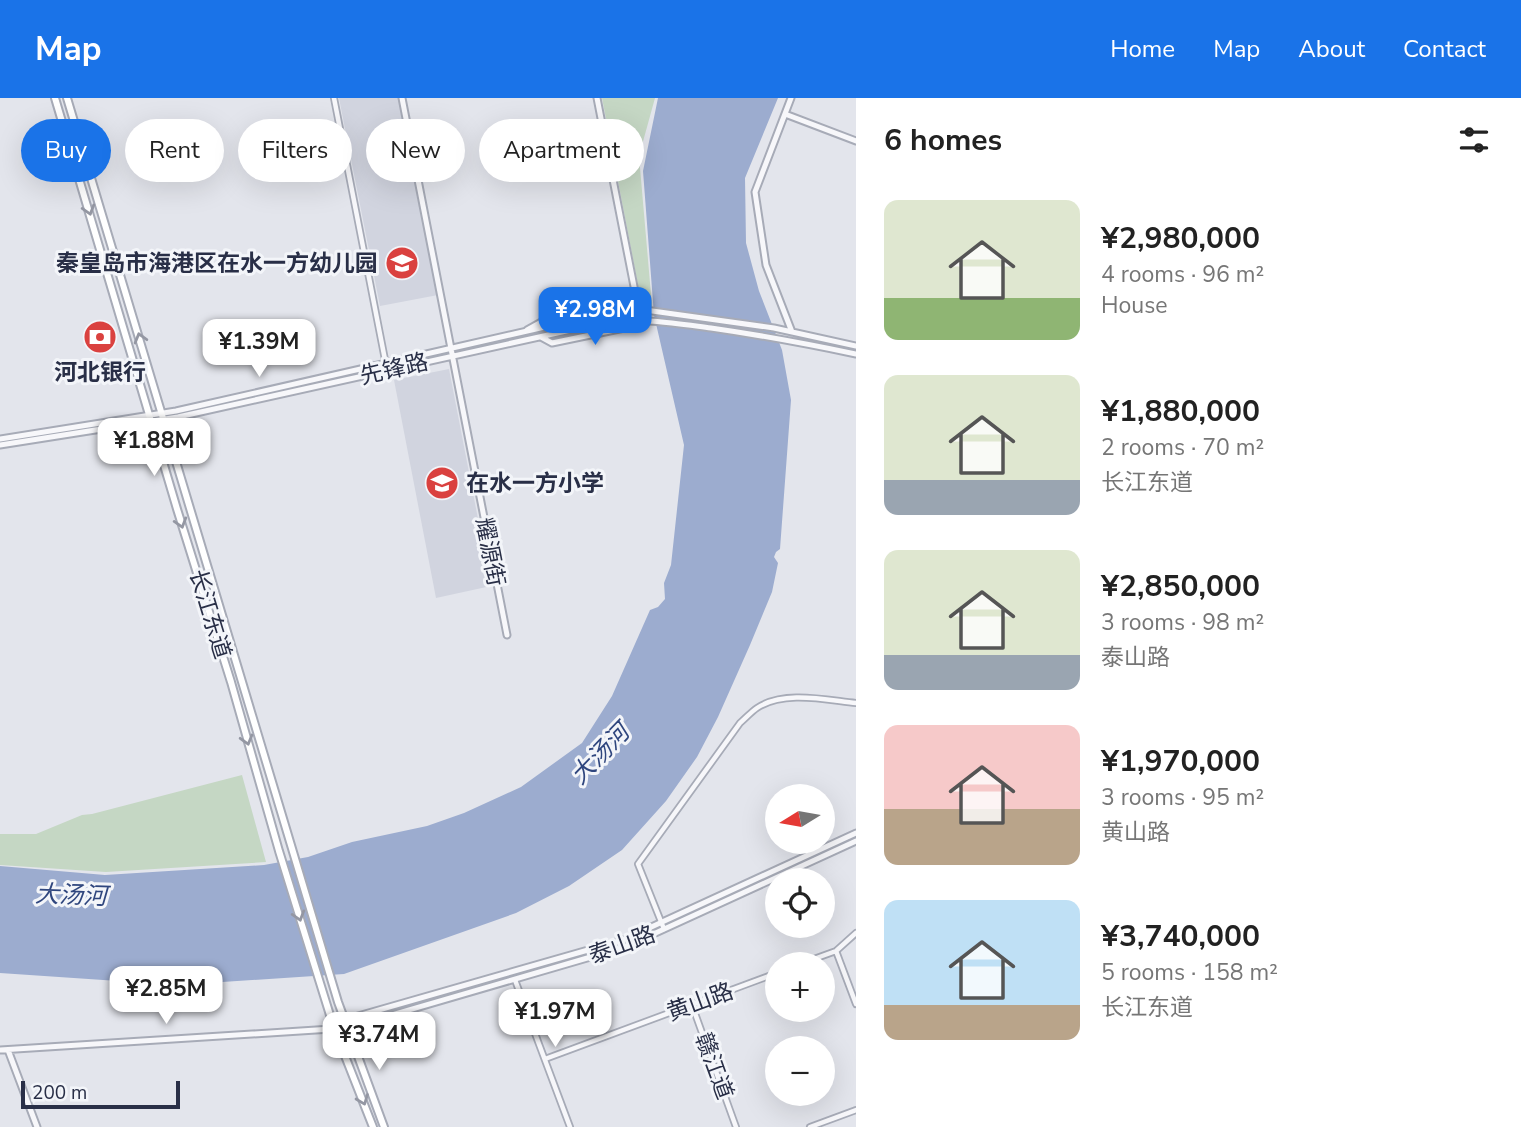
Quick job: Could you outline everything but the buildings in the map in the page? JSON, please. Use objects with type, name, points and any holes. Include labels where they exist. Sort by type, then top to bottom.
[{"type":"main road","name":"长江东道","points":[[55,98],[320,985],[373,1127]]},
{"type":"main road","name":"长江东道","points":[[67,98],[332,982],[384,1127]]},
{"type":"street","points":[[334,98],[386,367],[450,348],[606,313],[638,309],[792,332],[856,345]]},
{"type":"street","name":"耀源街","points":[[402,98],[507,635]]},
{"type":"street","points":[[597,98],[639,319]]},
{"type":"street","points":[[791,98],[755,192],[766,265],[795,342]]},
{"type":"street","points":[[785,114],[856,141]]},
{"type":"street","points":[[521,333],[545,320],[635,299]]},
{"type":"street","name":"先锋路","points":[[150,419],[386,367],[451,356],[607,322],[639,319],[769,336],[856,354]]},
{"type":"street","points":[[0,439],[150,419]]},
{"type":"street","points":[[0,445],[150,419]]},
{"type":"street","points":[[664,929],[638,864],[740,723],[757,708],[773,701],[791,698],[856,702]]},
{"type":"street","points":[[334,1028],[344,1020],[623,940],[856,833]]},
{"type":"street","name":"泰山路","points":[[0,1050],[347,1028],[625,947],[856,841]]},
{"type":"street","points":[[856,933],[836,951],[856,1004]]},
{"type":"street","name":"黄山路","points":[[545,1059],[765,978]]},
{"type":"street","points":[[515,980],[570,1127]]},
{"type":"street","name":"赣江道","points":[[692,1005],[736,1127]]},
{"type":"street","points":[[8,1050],[37,1127]]},
{"type":"street","points":[[810,1127],[856,1110]]},
{"type":"shaded area","points":[[339,98],[400,98],[404,119],[366,119],[366,182],[416,182],[438,295],[380,306],[352,164],[352,119],[343,119]]},
{"type":"shaded area","name":"在水一方小学","points":[[449,369],[491,586],[436,598],[394,380]]},
{"type":"green space","points":[[602,98],[655,98],[644,138],[644,119],[606,119]]},
{"type":"green space","points":[[618,182],[641,182],[652,306],[642,306]]},
{"type":"green space","points":[[242,775],[266,862],[106,872],[0,865],[0,834],[36,834],[82,815]]},
{"type":"water","name":"大汤河","points":[[658,98],[778,98],[745,178],[746,243],[759,291],[782,350],[791,400],[780,549],[774,557],[778,563],[772,592],[718,717],[697,757],[666,801],[622,850],[569,886],[516,913],[344,974],[177,985],[0,973],[0,866],[105,875],[264,865],[308,857],[352,842],[427,826],[464,813],[521,787],[582,743],[612,696],[650,610],[658,607],[665,599],[664,583],[671,565],[684,445],[654,315],[644,166]]},
{"type":"place","name":"秦皇岛市海港区在水一方幼儿园","points":[[402,263]]},
{"type":"place","name":"河北银行","points":[[100,337]]},
{"type":"place","name":"在水一方小学","points":[[442,483]]}]
